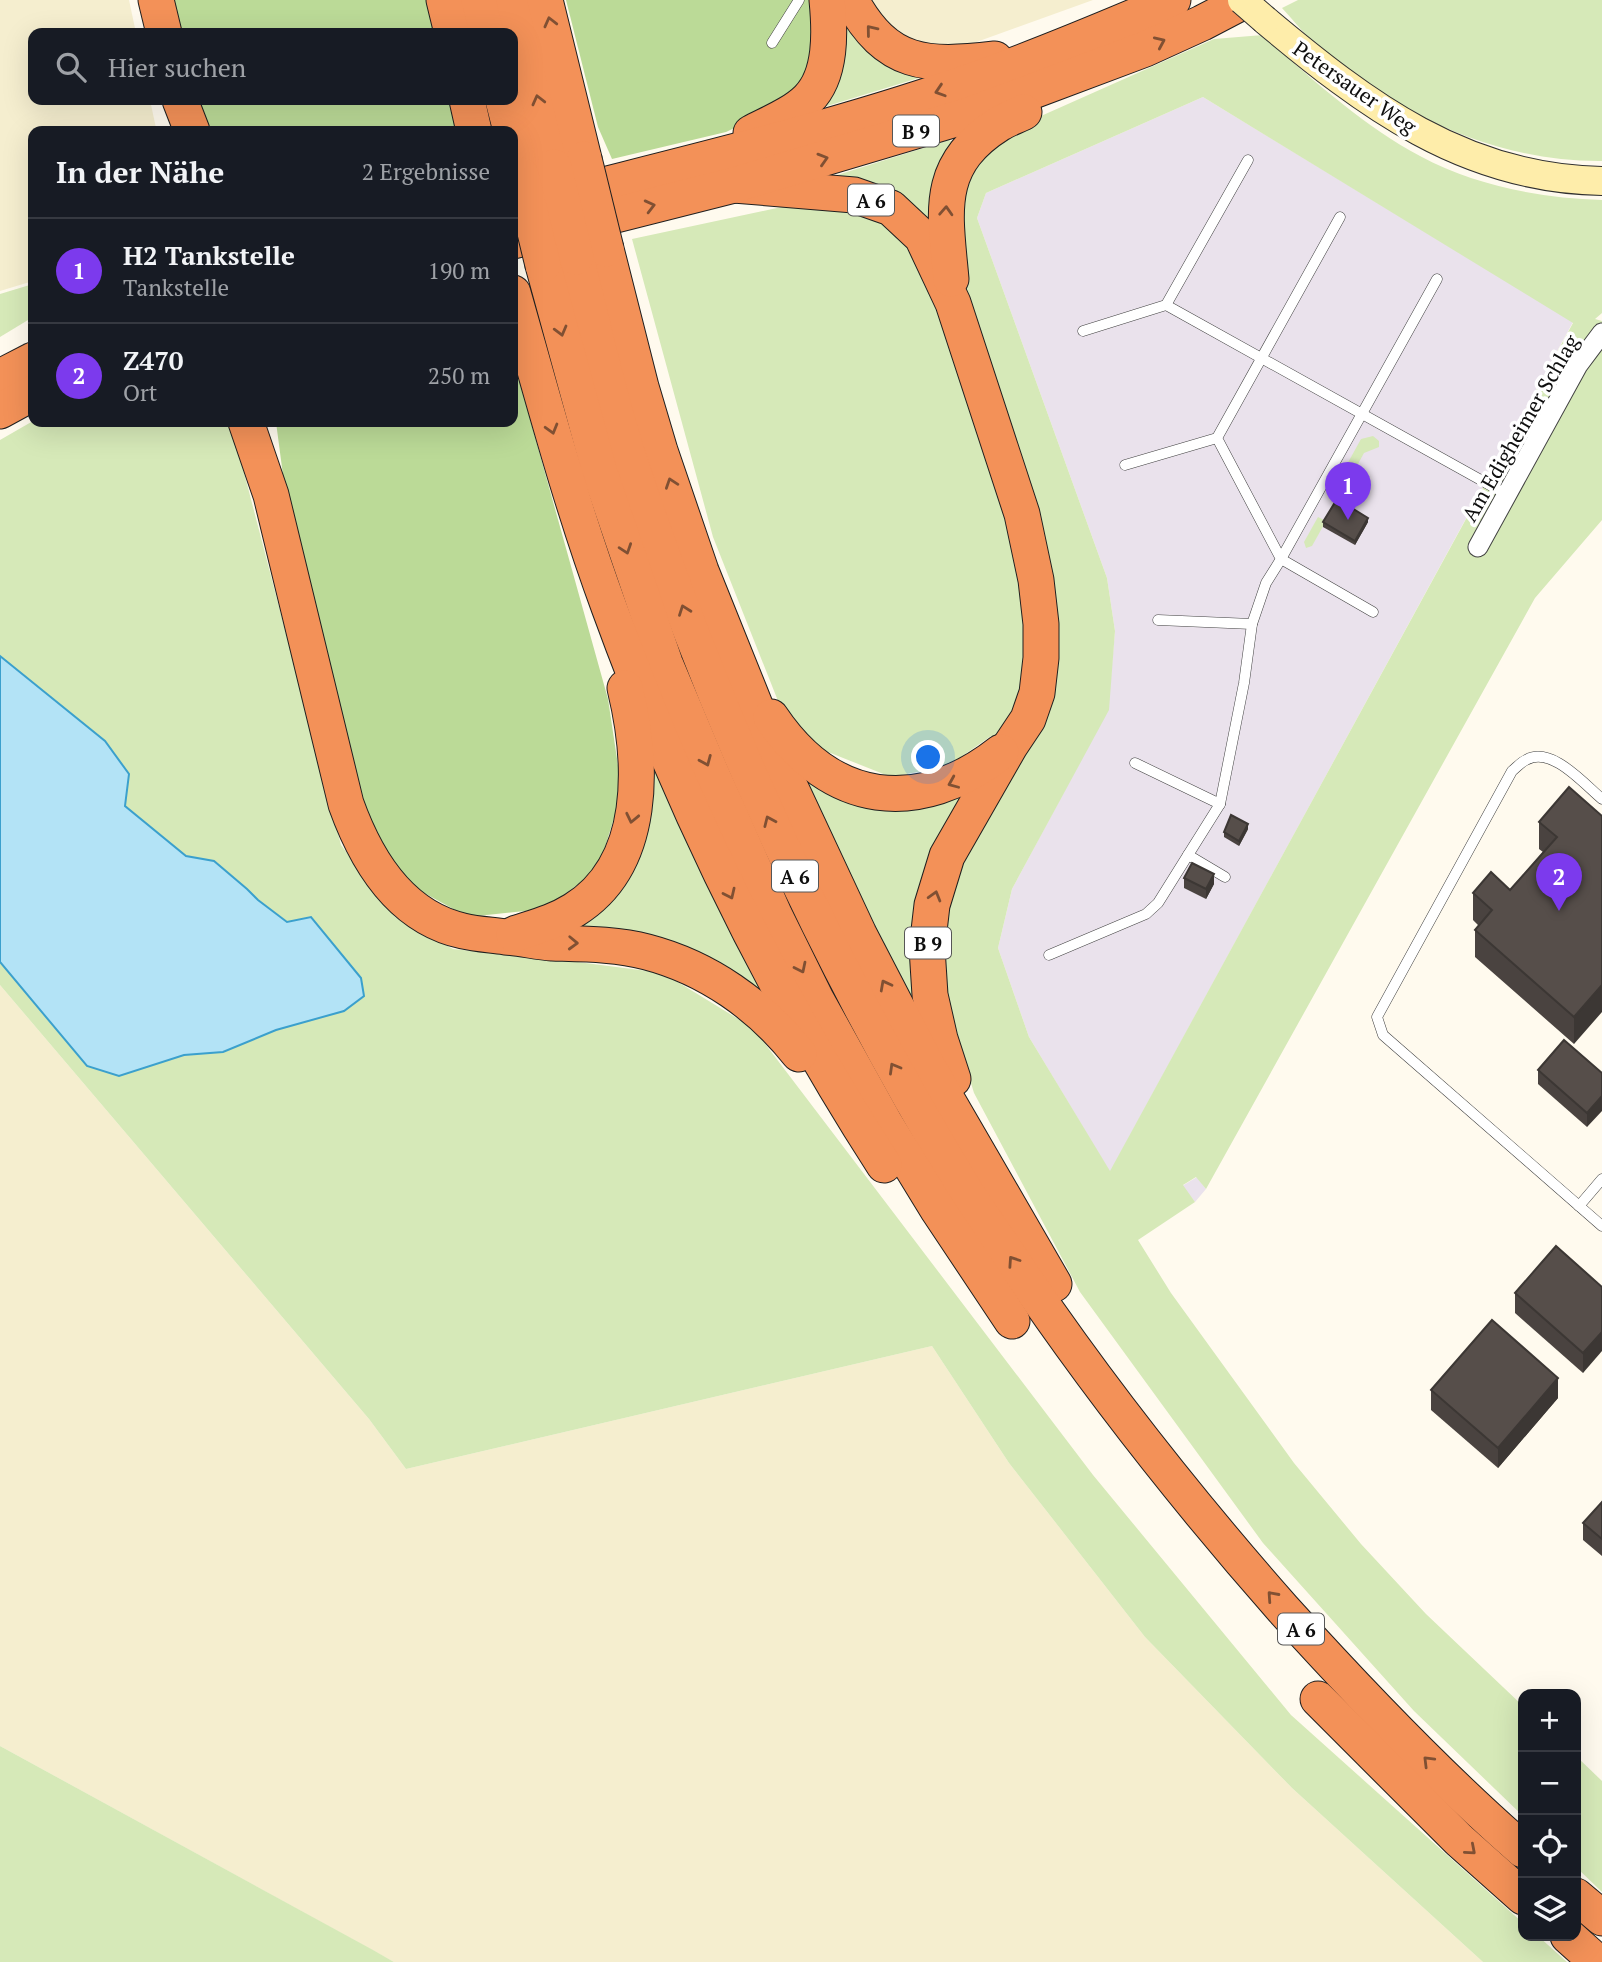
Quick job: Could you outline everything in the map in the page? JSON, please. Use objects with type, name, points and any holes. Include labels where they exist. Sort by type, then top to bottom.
[{"type":"highway","points":[[156,0],[163,28]]},
{"type":"highway","points":[[444,0],[451,28]]},
{"type":"highway","points":[[479,0],[486,28]]},
{"type":"highway","name":"A 6","points":[[513,0],[518,28]]},
{"type":"highway","points":[[543,177],[545,0]]},
{"type":"highway","name":"B 9","points":[[706,159],[809,98],[816,88],[827,57],[827,0]]},
{"type":"highway","points":[[851,0],[878,39],[900,54],[916,60],[960,63],[1051,52]]},
{"type":"highway","name":"B 9","points":[[543,177],[706,159],[886,109],[1051,52],[1173,0]]},
{"type":"highway","name":"B 9","points":[[518,240],[734,185],[969,115],[1096,68],[1202,23],[1251,7]]},
{"type":"highway","name":"A 6","points":[[518,30],[543,177],[543,265],[600,473],[666,663],[721,794],[793,952],[860,1079],[938,1210],[1012,1321],[958,1272],[853,1118]]},
{"type":"highway","name":"B 9","points":[[953,303],[946,220],[950,183],[955,166],[962,155],[1000,123],[1020,114],[1096,68]]},
{"type":"highway","points":[[179,126],[180,105]]},
{"type":"highway","points":[[182,105],[190,126]]},
{"type":"highway","points":[[468,105],[473,126]]},
{"type":"highway","points":[[504,105],[510,126]]},
{"type":"highway","name":"A 6","points":[[518,145],[543,177],[591,253],[628,454],[730,733],[777,840],[864,1015],[965,1190],[1056,1325],[1139,1436],[1234,1554],[1328,1658],[1476,1809],[1518,1846]]},
{"type":"highway","name":"A 6","points":[[734,185],[854,195],[891,208],[922,237],[953,303]]},
{"type":"highway","points":[[591,253],[641,387],[701,571],[773,750],[859,934],[927,1065],[1071,1313],[1120,1386],[1139,1436]]},
{"type":"highway","points":[[738,667],[780,730],[804,756],[834,778],[852,786],[888,794],[940,788],[978,771],[1010,746],[1028,719],[1037,694],[1041,658],[1041,624],[1036,580],[1021,514],[953,303]]},
{"type":"highway","points":[[518,310],[608,606],[698,825],[775,982],[853,1118]]},
{"type":"highway","points":[[248,427],[271,495],[337,773],[355,831],[368,856],[391,887],[437,922],[462,931],[550,943],[628,948],[678,962],[706,975],[734,991],[765,1015],[853,1118]]},
{"type":"highway","points":[[267,427],[271,495]]},
{"type":"highway","points":[[505,937],[544,925],[576,909],[608,876],[627,838],[636,801],[634,741],[631,714],[608,606]]},
{"type":"highway","name":"B 9","points":[[978,1152],[940,1039],[930,995],[927,948],[932,905],[947,856],[1010,746]]},
{"type":"highway","points":[[1318,1699],[1450,1831],[1518,1892]]},
{"type":"highway","points":[[1581,1900],[1602,1918]]},
{"type":"highway","points":[[1574,1941],[1597,1962]]},
{"type":"street","name":"Petersauer Weg","points":[[1251,7],[1351,89],[1419,133],[1455,150],[1514,169],[1602,181]]},
{"type":"street","name":"Am Edigheimer Schlag","points":[[1478,547],[1578,365],[1602,333]]},
{"type":"lane","points":[[772,43],[799,0]]},
{"type":"lane","points":[[1083,331],[1166,305],[1248,160]]},
{"type":"lane","points":[[1125,466],[1217,438],[1340,216]]},
{"type":"lane","points":[[1049,955],[1146,914],[1158,903],[1220,804],[1244,683],[1252,624],[1266,583],[1437,279]]},
{"type":"lane","points":[[1166,305],[1506,494]]},
{"type":"lane","points":[[1217,438],[1281,559],[1373,612]]},
{"type":"lane","points":[[1158,620],[1252,624]]},
{"type":"lane","points":[[1602,799],[1560,762],[1541,756],[1527,758],[1512,771],[1377,1017],[1383,1035],[1602,1226]]},
{"type":"lane","points":[[1135,763],[1220,804]]},
{"type":"lane","points":[[1188,855],[1225,877]]},
{"type":"lane","points":[[1579,1206],[1602,1179]]},
{"type":"shaded area","points":[[0,0],[129,0],[135,28],[28,28],[28,105],[151,105],[156,126],[28,126],[28,283],[0,291]]},
{"type":"shaded area","points":[[865,0],[1093,0],[946,53],[902,41]]},
{"type":"shaded area","points":[[1203,97],[1573,322],[1110,1172],[1029,1037],[998,948],[1012,889],[1108,710],[1115,631],[1107,578],[977,218],[986,193]]},
{"type":"shaded area","points":[[0,985],[369,1419],[406,1469],[932,1346],[1009,1463],[1145,1637],[1292,1788],[1483,1962],[394,1962],[0,1746]]},
{"type":"shaded area","points":[[1197,1177],[1206,1189],[1195,1202],[1182,1186]]},
{"type":"green space","points":[[167,0],[426,0],[433,28],[174,28]]},
{"type":"green space","points":[[566,0],[816,0],[809,76],[787,103],[726,132],[612,159],[598,127]]},
{"type":"green space","points":[[1298,0],[1602,0],[1602,161],[1525,153],[1451,130],[1416,113],[1382,94],[1319,48],[1282,8]]},
{"type":"green space","points":[[836,7],[922,77],[821,106]]},
{"type":"green space","points":[[1263,35],[1358,116],[1420,156],[1486,183],[1532,193],[1602,200],[1602,313],[1595,319],[1602,321],[1602,520],[1535,598],[1206,1189],[1196,1177],[1183,1185],[1195,1202],[1138,1240],[1171,1293],[1294,1463],[1361,1544],[1426,1614],[1518,1701],[1518,1811],[1414,1711],[1263,1543],[1080,1292],[974,1093],[952,1021],[940,945],[949,898],[967,845],[1021,763],[991,736],[948,766],[891,777],[818,748],[780,706],[713,537],[632,239],[800,203],[831,177],[949,140],[954,143],[958,176],[1023,124],[1214,39]],"holes":[[[1203,97],[1573,323],[1110,1171],[1029,1037],[998,948],[1012,889],[1109,710],[1115,631],[1107,578],[977,218],[986,193]]]},
{"type":"green space","points":[[192,105],[453,105],[460,126],[199,126]]},
{"type":"green space","points":[[28,286],[28,320],[0,337],[0,294]]},
{"type":"green space","points":[[518,376],[608,699],[622,792],[598,870],[544,909],[468,917],[415,888],[378,843],[352,781],[286,498],[277,427],[518,427]]},
{"type":"green space","points":[[28,424],[28,427],[229,427],[234,434],[341,845],[395,917],[453,949],[663,973],[753,1028],[1093,1475],[1291,1715],[1518,1919],[1518,1941],[1544,1941],[1567,1962],[1483,1962],[1292,1788],[1145,1637],[1009,1463],[932,1346],[406,1469],[369,1419],[0,985],[0,962],[87,1066],[168,1060],[184,1055],[223,1052],[276,1030],[288,922],[258,900],[214,861],[186,857],[125,806],[129,774],[105,741],[0,656],[0,440]]},
{"type":"green space","points":[[1373,436],[1379,441],[1379,447],[1364,453],[1342,493],[1334,488],[1361,439]]},
{"type":"green space","points":[[1318,517],[1326,521],[1312,546],[1306,548],[1304,542]]},
{"type":"green space","points":[[648,756],[772,1007],[558,929],[583,913]]},
{"type":"green space","points":[[800,773],[964,787],[920,1022]]},
{"type":"green space","points":[[0,1746],[373,1950],[394,1962],[0,1962]]},
{"type":"green space","points":[[1581,1761],[1602,1781],[1602,1892],[1581,1872]]},
{"type":"water","points":[[0,656],[105,741],[129,774],[125,806],[186,856],[214,861],[287,922],[311,917],[361,978],[364,996],[344,1011],[276,1030],[223,1052],[184,1055],[119,1076],[87,1066],[0,962]]},
{"type":"building","points":[[1337,499],[1368,518],[1355,541],[1323,522]]},
{"type":"building","points":[[1569,787],[1602,816],[1602,985],[1574,1017],[1475,930],[1492,910],[1473,893],[1491,872],[1510,890],[1557,837],[1539,822]]},
{"type":"building","points":[[1231,815],[1248,824],[1239,841],[1224,832]]},
{"type":"building","points":[[1192,863],[1214,874],[1206,889],[1184,878]]},
{"type":"building","points":[[1564,1040],[1602,1073],[1602,1096],[1587,1113],[1538,1070]]},
{"type":"building","points":[[1556,1246],[1602,1287],[1602,1332],[1583,1353],[1515,1293]]},
{"type":"building","points":[[1492,1320],[1558,1378],[1498,1448],[1431,1390]]},
{"type":"building","points":[[1602,1502],[1602,1539],[1583,1523]]},
{"type":"place","name":"H2 Tankstelle","points":[[1348,520]]},
{"type":"place","name":"Z470","points":[[1559,911]]}]
